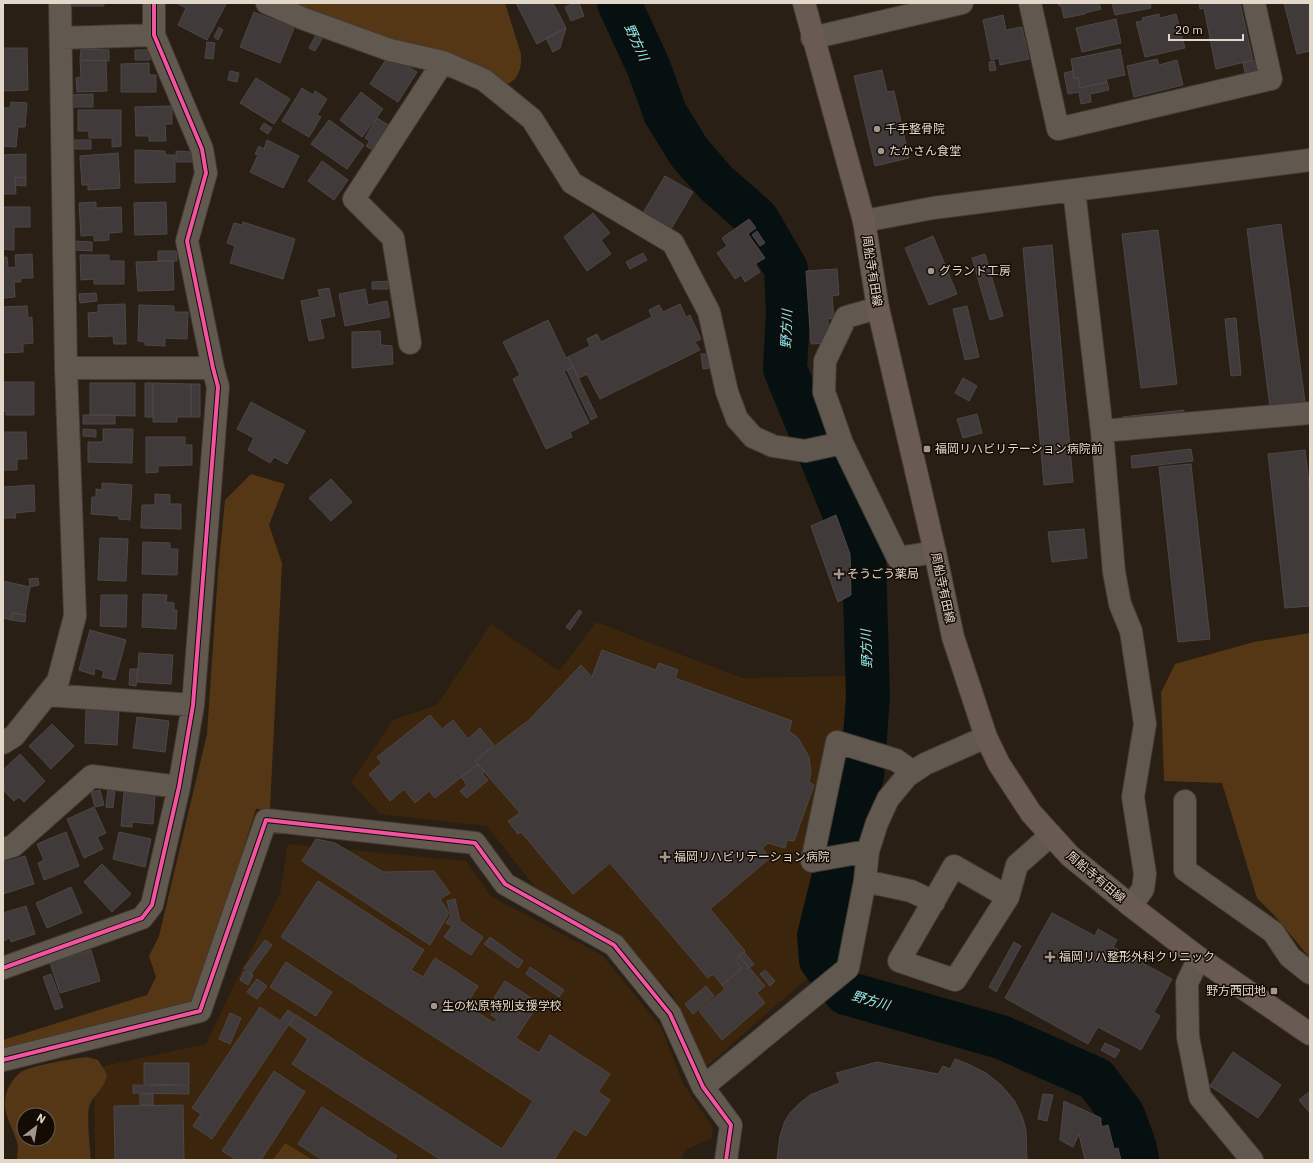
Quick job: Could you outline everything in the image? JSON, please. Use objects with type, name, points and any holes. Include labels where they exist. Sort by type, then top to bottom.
[{"type":"main road","name":"周船寺有田線","points":[[804,3],[812,38],[864,221],[878,308],[935,552],[953,637],[986,737],[999,764],[1032,813],[1070,856],[1130,906],[1199,958],[1310,1034]]},
{"type":"street","points":[[3,743],[14,736],[58,681],[75,616],[66,368],[60,3]]},
{"type":"street","points":[[3,968],[142,918],[152,905],[180,787],[192,705],[218,387],[187,241],[206,173],[202,149],[154,35],[154,3]]},
{"type":"street","points":[[267,3],[304,19],[390,50],[443,62],[484,80],[532,119],[572,183],[674,242],[709,312],[727,392],[737,419],[753,437],[773,446],[805,451],[842,442]]},
{"type":"street","points":[[812,38],[962,3]]},
{"type":"street","points":[[1030,3],[1058,129],[1271,79],[1254,3]]},
{"type":"street","points":[[61,38],[154,35]]},
{"type":"street","points":[[410,343],[393,238],[354,198],[443,62]]},
{"type":"street","points":[[864,221],[933,208],[1310,160]]},
{"type":"street","points":[[1074,190],[1102,431],[1114,572],[1120,604],[1131,630],[1145,724],[1132,797],[1145,874],[1143,889],[1130,906]]},
{"type":"street","points":[[878,308],[846,317],[825,361],[824,392],[842,442],[898,558],[935,552]]},
{"type":"street","points":[[66,368],[213,368]]},
{"type":"street","points":[[1102,431],[1310,414]]},
{"type":"street","points":[[47,696],[192,705]]},
{"type":"street","points":[[868,851],[812,861],[837,742],[904,766],[925,764],[986,737]]},
{"type":"street","points":[[702,1087],[848,968],[865,881],[868,851],[877,823],[888,799],[907,776],[904,766]]},
{"type":"street","points":[[3,849],[13,846],[92,776],[180,787]]},
{"type":"street","points":[[1185,801],[1185,870],[1273,932],[1290,957],[1310,973]]},
{"type":"street","points":[[3,1060],[200,1011],[266,820],[475,843],[506,884],[614,945],[670,1014],[702,1087],[731,1125],[726,1160]]},
{"type":"street","points":[[1008,897],[954,866],[900,961],[954,980],[1008,897],[1017,865],[1051,836]]},
{"type":"street","points":[[865,881],[911,891],[934,902]]},
{"type":"street","points":[[1199,958],[1187,983],[1188,1037],[1200,1097],[1252,1160]]},
{"type":"shaded area","points":[[282,3],[505,3],[521,54],[520,69],[513,81],[504,85]]},
{"type":"shaded area","points":[[251,474],[285,484],[269,525],[282,563],[270,809],[256,809],[196,999],[169,1012],[3,1050],[3,1040],[147,995],[156,977],[149,956],[159,936],[207,734],[218,573],[225,500]]},
{"type":"shaded area","name":"福岡リハビリテーション病院","points":[[596,622],[742,678],[846,676],[850,732],[809,901],[803,938],[813,973],[705,1068],[673,996],[608,927],[535,887],[487,826],[379,814],[351,782],[393,720],[437,705],[491,624],[559,671]]},
{"type":"shaded area","points":[[1310,633],[1310,958],[1274,915],[1257,898],[1222,783],[1164,781],[1161,693],[1175,664],[1254,642]]},
{"type":"shaded area","name":"生の松原特別支援学校","points":[[288,844],[466,861],[492,897],[602,955],[661,1027],[683,1083],[713,1128],[712,1138],[685,1150],[682,1160],[95,1160],[94,1068],[206,1044],[280,893]]},
{"type":"shaded area","points":[[87,1057],[98,1060],[107,1074],[104,1083],[92,1100],[89,1108],[88,1115],[91,1160],[17,1160],[18,1147],[56,1147],[56,1107],[16,1107],[16,1140],[6,1113],[6,1095],[13,1080],[21,1072],[33,1067]]},
{"type":"shaded area","points":[[285,1143],[313,1160],[273,1160]]},
{"type":"building","points":[[72,3],[104,3],[104,6],[72,6]]},
{"type":"building","points":[[176,3],[226,4],[207,40],[178,25],[186,8]]},
{"type":"building","points":[[516,3],[553,3],[566,28],[537,44]]},
{"type":"building","points":[[579,3],[584,16],[571,21],[565,7]]},
{"type":"building","points":[[1059,3],[1099,3],[1101,9],[1064,18],[1061,5],[1059,6]]},
{"type":"building","points":[[1112,3],[1150,3],[1151,8],[1115,15]]},
{"type":"building","points":[[1199,3],[1240,3],[1253,60],[1216,69],[1204,8],[1200,9]]},
{"type":"building","points":[[1284,3],[1310,3],[1310,51],[1297,54]]},
{"type":"building","points":[[254,12],[294,28],[280,63],[240,47]]},
{"type":"building","points":[[1159,14],[1160,18],[1176,14],[1185,48],[1145,57],[1136,22],[1143,21],[1142,18]]},
{"type":"building","points":[[1003,15],[1006,30],[1022,27],[1029,59],[1000,65],[999,58],[991,60],[983,20]]},
{"type":"building","points":[[1116,19],[1121,43],[1082,52],[1076,28]]},
{"type":"building","points":[[219,27],[223,30],[218,40],[214,37]]},
{"type":"building","points":[[566,28],[560,48],[553,52],[546,38]]},
{"type":"building","points":[[316,35],[322,39],[315,51],[309,48]]},
{"type":"building","points":[[207,42],[215,43],[213,59],[205,58]]},
{"type":"building","points":[[3,48],[27,48],[28,90],[3,91]]},
{"type":"building","points":[[81,49],[109,50],[109,61],[80,60]]},
{"type":"building","points":[[1120,49],[1125,75],[1106,79],[1107,82],[1080,88],[1078,78],[1074,78],[1071,59]]},
{"type":"building","points":[[135,50],[150,50],[150,60],[135,60]]},
{"type":"building","points":[[389,55],[417,72],[398,102],[370,84]]},
{"type":"building","points":[[1157,59],[1159,65],[1177,60],[1183,85],[1134,97],[1127,66]]},
{"type":"building","points":[[106,60],[107,91],[77,92],[76,78],[81,77],[80,61]]},
{"type":"building","points":[[1257,60],[1260,74],[1246,77],[1243,63]]},
{"type":"building","points":[[994,61],[996,70],[990,71],[989,62]]},
{"type":"building","points":[[149,63],[149,75],[156,75],[156,92],[121,92],[121,64]]},
{"type":"building","points":[[882,70],[887,92],[894,91],[909,158],[875,166],[854,76]]},
{"type":"building","points":[[230,71],[239,73],[237,82],[228,80]]},
{"type":"building","points":[[1073,71],[1074,78],[1078,78],[1080,88],[1107,82],[1109,90],[1090,94],[1091,102],[1081,104],[1079,92],[1068,94],[1064,73]]},
{"type":"building","points":[[256,78],[290,99],[274,124],[240,103]]},
{"type":"building","points":[[302,88],[313,95],[315,91],[327,99],[317,115],[321,117],[309,137],[282,121]]},
{"type":"building","points":[[361,92],[383,109],[362,137],[340,120]]},
{"type":"building","points":[[93,94],[93,107],[71,107],[71,95]]},
{"type":"building","points":[[11,102],[27,103],[25,127],[18,127],[16,147],[3,146],[3,108],[10,108]]},
{"type":"building","points":[[172,106],[172,124],[165,124],[166,141],[149,141],[149,136],[136,136],[135,107]]},
{"type":"building","points":[[78,110],[121,110],[121,146],[112,147],[112,138],[89,138],[89,131],[78,131]]},
{"type":"building","points":[[377,118],[390,126],[374,151],[366,146],[370,141],[365,138]]},
{"type":"building","points":[[329,120],[364,145],[347,169],[311,144]]},
{"type":"building","points":[[264,123],[272,128],[268,134],[260,129]]},
{"type":"building","points":[[74,140],[91,140],[91,149],[74,149]]},
{"type":"building","points":[[267,140],[299,156],[283,188],[250,172],[258,155],[255,154],[259,146],[264,149]]},
{"type":"building","points":[[135,150],[165,151],[165,155],[175,155],[175,182],[135,183]]},
{"type":"building","points":[[176,151],[193,152],[192,162],[176,162]]},
{"type":"building","points":[[118,153],[120,188],[88,190],[88,185],[82,185],[80,156]]},
{"type":"building","points":[[26,154],[26,178],[15,177],[16,194],[3,194],[3,155]]},
{"type":"building","points":[[322,161],[348,180],[334,200],[308,181]]},
{"type":"building","points":[[665,176],[693,192],[668,234],[640,218]]},
{"type":"building","points":[[15,177],[26,178],[26,186],[15,185]]},
{"type":"building","points":[[96,202],[96,208],[121,207],[122,232],[109,233],[109,240],[94,241],[94,235],[81,236],[79,203]]},
{"type":"building","points":[[166,202],[167,234],[135,235],[134,203]]},
{"type":"building","points":[[3,207],[30,207],[30,227],[14,227],[14,250],[3,249]]},
{"type":"building","points":[[593,213],[610,233],[601,240],[611,254],[587,271],[564,237]]},
{"type":"building","points":[[749,219],[756,228],[748,234],[765,258],[755,264],[760,272],[745,282],[741,275],[735,279],[717,253],[727,246],[722,238]]},
{"type":"building","points":[[243,222],[295,239],[283,279],[230,263],[235,246],[227,243],[234,223],[242,225]]},
{"type":"building","points":[[1281,224],[1305,402],[1270,407],[1247,229]]},
{"type":"building","points":[[1158,230],[1177,384],[1141,388],[1122,234]]},
{"type":"building","points":[[757,231],[765,243],[760,246],[752,235]]},
{"type":"building","name":"グランド工房","points":[[933,236],[957,294],[929,305],[905,248]]},
{"type":"building","points":[[75,241],[92,242],[92,251],[75,250]]},
{"type":"building","points":[[1052,245],[1073,482],[1044,485],[1023,248]]},
{"type":"building","points":[[158,251],[176,251],[177,261],[158,261]]},
{"type":"building","points":[[643,253],[647,260],[630,269],[626,262]]},
{"type":"building","points":[[32,254],[33,278],[21,278],[21,282],[14,282],[15,297],[3,298],[3,257],[7,257],[8,268],[16,267],[15,255]]},
{"type":"building","points":[[985,254],[1003,316],[990,320],[972,258]]},
{"type":"building","points":[[80,255],[109,255],[109,261],[124,261],[124,284],[94,284],[94,279],[81,280]]},
{"type":"building","points":[[173,261],[174,290],[138,291],[136,262]]},
{"type":"building","points":[[837,269],[839,295],[832,296],[834,318],[828,319],[829,343],[811,344],[806,271]]},
{"type":"building","points":[[388,281],[388,289],[372,289],[372,282]]},
{"type":"building","points":[[329,288],[335,316],[320,319],[324,338],[309,341],[301,301],[320,297],[318,290]]},
{"type":"building","points":[[365,289],[368,305],[387,301],[390,317],[345,326],[339,294]]},
{"type":"building","points":[[96,293],[97,301],[80,303],[79,294]]},
{"type":"building","points":[[125,304],[126,344],[114,344],[113,336],[89,337],[88,313],[98,312],[98,305]]},
{"type":"building","points":[[680,304],[686,317],[690,315],[701,339],[695,342],[700,350],[600,399],[587,374],[579,378],[568,357],[590,346],[587,339],[597,334],[601,342],[652,317],[649,310],[659,305],[663,312]]},
{"type":"building","points":[[139,305],[174,306],[174,312],[188,312],[187,339],[165,338],[165,346],[145,345],[145,342],[138,341]]},
{"type":"building","points":[[27,306],[28,318],[32,317],[33,343],[23,344],[23,352],[3,353],[3,307]]},
{"type":"building","points":[[967,306],[979,357],[965,360],[953,309]]},
{"type":"building","points":[[1236,318],[1241,375],[1231,376],[1225,319]]},
{"type":"building","points":[[548,320],[566,358],[568,357],[573,367],[564,371],[589,423],[570,432],[572,437],[546,449],[513,379],[520,375],[503,342]]},
{"type":"building","points":[[380,331],[381,345],[392,346],[393,364],[352,368],[352,332]]},
{"type":"building","points":[[701,354],[707,354],[709,368],[703,369]]},
{"type":"building","points":[[573,367],[597,417],[591,420],[567,370]]},
{"type":"building","points":[[963,378],[977,386],[969,401],[955,393]]},
{"type":"building","points":[[3,382],[34,382],[34,415],[6,415],[6,411],[3,411]]},
{"type":"building","points":[[90,383],[135,383],[135,416],[90,415]]},
{"type":"building","points":[[145,383],[153,383],[153,417],[145,417]]},
{"type":"building","points":[[153,383],[191,384],[191,417],[177,417],[177,422],[153,422]]},
{"type":"building","points":[[191,384],[200,384],[200,417],[191,417]]},
{"type":"building","points":[[251,402],[305,431],[287,464],[274,457],[270,463],[248,450],[254,438],[237,429]]},
{"type":"building","points":[[1184,410],[1184,421],[1123,428],[1122,417]]},
{"type":"building","points":[[977,414],[982,433],[963,438],[957,419]]},
{"type":"building","points":[[83,415],[115,415],[115,424],[83,424]]},
{"type":"building","points":[[83,429],[96,430],[96,437],[83,436]]},
{"type":"building","points":[[103,429],[133,429],[132,463],[88,462],[88,442],[103,442]]},
{"type":"building","points":[[3,432],[26,432],[27,459],[17,459],[17,470],[3,470]]},
{"type":"building","points":[[146,437],[185,437],[185,445],[192,445],[192,465],[158,466],[158,472],[146,473]]},
{"type":"building","points":[[1191,449],[1193,461],[1132,468],[1131,456]]},
{"type":"building","points":[[1305,450],[1310,492],[1310,606],[1285,608],[1268,454]]},
{"type":"building","points":[[1191,464],[1210,639],[1178,642],[1159,467]]},
{"type":"building","points":[[331,479],[352,502],[331,521],[309,498]]},
{"type":"building","points":[[102,483],[132,485],[130,520],[119,519],[119,516],[91,514],[92,497],[96,497],[96,489],[102,490]]},
{"type":"building","points":[[34,485],[35,511],[15,513],[16,518],[3,518],[3,487]]},
{"type":"building","points":[[155,494],[170,495],[170,504],[181,504],[181,529],[141,528],[142,505],[155,505]]},
{"type":"building","name":"そうごう薬局","points":[[836,515],[850,554],[851,595],[838,602],[811,526]]},
{"type":"building","points":[[1084,529],[1087,558],[1052,562],[1048,532]]},
{"type":"building","points":[[100,538],[128,539],[126,581],[98,580]]},
{"type":"building","points":[[143,542],[170,543],[170,549],[178,549],[177,575],[142,574]]},
{"type":"building","points":[[38,578],[39,585],[30,587],[29,579]]},
{"type":"building","points":[[3,581],[30,587],[25,615],[13,613],[11,620],[3,618]]},
{"type":"building","points":[[143,594],[167,595],[166,602],[174,603],[174,610],[177,610],[176,629],[142,627]]},
{"type":"building","points":[[101,595],[127,595],[126,627],[100,626]]},
{"type":"building","points":[[579,610],[582,612],[570,630],[566,627]]},
{"type":"building","points":[[13,613],[26,615],[25,622],[11,620]]},
{"type":"building","points":[[90,630],[126,640],[115,680],[102,677],[104,671],[95,668],[94,675],[79,670]]},
{"type":"building","points":[[602,650],[656,670],[659,663],[678,670],[675,678],[792,721],[789,731],[798,738],[809,757],[811,774],[809,782],[814,785],[794,841],[787,840],[785,848],[768,843],[762,848],[770,858],[710,909],[745,951],[735,960],[742,968],[722,985],[713,974],[708,978],[610,863],[573,894],[521,832],[518,834],[508,821],[520,813],[475,761],[529,720],[581,665],[592,677]]},
{"type":"building","points":[[139,653],[173,655],[171,684],[137,682]]},
{"type":"building","points":[[130,669],[138,669],[136,686],[129,685]]},
{"type":"building","points":[[86,709],[119,710],[117,745],[85,743]]},
{"type":"building","points":[[430,715],[442,729],[453,720],[468,739],[480,728],[494,745],[475,761],[478,764],[435,798],[429,791],[415,803],[404,789],[390,801],[369,774],[382,763],[377,757]]},
{"type":"building","points":[[137,717],[169,721],[165,752],[133,748]]},
{"type":"building","points":[[52,724],[74,746],[51,769],[29,746]]},
{"type":"building","points":[[20,754],[45,781],[24,802],[19,797],[14,801],[3,790],[3,787],[5,786],[3,784],[3,770]]},
{"type":"building","points":[[478,764],[484,772],[482,774],[488,780],[467,798],[460,791],[467,785],[461,777]]},
{"type":"building","points":[[108,789],[115,790],[113,808],[106,807]]},
{"type":"building","points":[[100,790],[104,805],[95,807],[91,792]]},
{"type":"building","points":[[124,792],[155,795],[153,824],[132,822],[132,827],[121,826]]},
{"type":"building","points":[[94,807],[106,833],[97,837],[103,849],[84,858],[67,819]]},
{"type":"building","points":[[66,832],[79,866],[44,880],[38,863],[44,860],[37,844]]},
{"type":"building","points":[[119,832],[151,839],[145,867],[113,859]]},
{"type":"building","points":[[316,839],[335,843],[383,872],[434,871],[450,893],[440,899],[449,913],[430,945],[302,861]]},
{"type":"building","points":[[25,856],[34,884],[3,894],[3,858],[5,857],[6,862]]},
{"type":"building","points":[[102,864],[131,894],[112,912],[84,882]]},
{"type":"building","points":[[318,881],[424,950],[411,970],[423,977],[435,958],[478,986],[466,1005],[494,1023],[497,1019],[491,1015],[497,1004],[492,1001],[505,981],[539,1003],[516,1038],[539,1053],[550,1035],[610,1074],[598,1092],[610,1100],[586,1136],[574,1129],[554,1160],[441,1160],[292,1064],[308,1039],[289,1025],[296,1015],[502,1149],[533,1101],[281,937]]},
{"type":"building","points":[[71,887],[82,913],[47,928],[36,903]]},
{"type":"building","points":[[455,899],[460,921],[483,937],[471,955],[444,937],[452,926],[446,923],[451,915],[447,901]]},
{"type":"building","points":[[26,906],[35,934],[11,942],[10,938],[3,941],[3,913]]},
{"type":"building","points":[[1052,913],[1095,936],[1098,929],[1117,940],[1113,947],[1172,979],[1154,1012],[1160,1016],[1141,1050],[1098,1027],[1088,1044],[1005,998]]},
{"type":"building","points":[[490,937],[523,961],[518,968],[484,944]]},
{"type":"building","points":[[265,940],[272,945],[251,974],[244,968]]},
{"type":"building","points":[[1014,942],[1021,946],[996,992],[989,987]]},
{"type":"building","points":[[91,950],[100,981],[60,993],[50,963]]},
{"type":"building","points":[[744,952],[754,964],[749,968],[739,956]]},
{"type":"building","points":[[739,956],[765,986],[757,993],[765,1003],[722,1040],[699,1011],[725,989],[722,985],[742,968],[735,960]]},
{"type":"building","points":[[286,962],[332,992],[316,1016],[270,987]]},
{"type":"building","points":[[530,967],[564,990],[559,997],[526,974]]},
{"type":"building","points":[[765,970],[775,981],[770,986],[760,974]]},
{"type":"building","points":[[244,971],[253,975],[248,985],[240,980]]},
{"type":"building","points":[[51,974],[63,1007],[55,1010],[43,977]]},
{"type":"building","points":[[257,979],[267,986],[257,999],[247,992]]},
{"type":"building","points":[[706,986],[714,996],[693,1014],[685,1004]]},
{"type":"building","points":[[260,1007],[280,1021],[288,1010],[295,1015],[212,1139],[193,1126],[201,1114],[192,1108]]},
{"type":"building","points":[[230,1013],[241,1018],[230,1044],[219,1039]]},
{"type":"building","points":[[1105,1043],[1120,1050],[1115,1058],[1101,1050]]},
{"type":"building","points":[[1233,1052],[1281,1085],[1258,1118],[1210,1086]]},
{"type":"building","points":[[955,1059],[986,1073],[1001,1085],[1014,1100],[1022,1116],[1026,1130],[1027,1160],[777,1160],[780,1136],[785,1121],[790,1113],[810,1095],[840,1083],[836,1073],[877,1062],[938,1074],[943,1066],[950,1069]]},
{"type":"building","points":[[144,1063],[189,1063],[189,1085],[144,1084]]},
{"type":"building","points":[[274,1071],[305,1092],[261,1160],[237,1160],[222,1151]]},
{"type":"building","points":[[133,1085],[189,1086],[189,1094],[133,1093]]},
{"type":"building","points":[[1310,1091],[1310,1113],[1299,1100]]},
{"type":"building","points":[[140,1094],[153,1094],[153,1105],[140,1105]]},
{"type":"building","points":[[1043,1094],[1053,1095],[1047,1121],[1038,1119]]},
{"type":"building","points":[[1064,1101],[1101,1118],[1101,1127],[1108,1125],[1114,1149],[1118,1148],[1121,1160],[1085,1160],[1079,1134],[1073,1147],[1060,1140]]},
{"type":"building","points":[[183,1105],[184,1160],[115,1160],[114,1106]]},
{"type":"building","points":[[322,1107],[397,1156],[394,1160],[323,1160],[298,1144]]},
{"type":"waterway","name":"野方川","points":[[619,3],[649,68],[665,113],[689,152],[716,183],[757,219],[786,269],[788,312],[785,369],[864,561],[868,697],[862,776],[846,827],[819,936],[821,960],[846,993],[1001,1037],[1096,1079],[1123,1115],[1135,1148],[1137,1160]]},
{"type":"cycle path","points":[[3,968],[142,918],[152,905],[179,787],[193,705],[218,387],[187,241],[206,173],[202,149],[154,35],[154,3]]},
{"type":"cycle path","points":[[3,1060],[200,1011],[266,820],[475,843],[505,884],[614,945],[670,1014],[703,1087],[731,1125],[726,1160]]},
{"type":"place","name":"千手整骨院","points":[[877,129]]},
{"type":"place","name":"たかさん食堂","points":[[881,151]]},
{"type":"place","name":"グランド工房","points":[[931,271]]},
{"type":"place","name":"福岡リハビリテーション病院前","points":[[927,449]]},
{"type":"place","name":"そうごう薬局","points":[[839,574]]},
{"type":"place","name":"福岡リハビリテーション病院","points":[[665,857]]},
{"type":"place","name":"福岡リハ整形外科クリニック","points":[[1050,957]]},
{"type":"place","name":"野方西団地","points":[[1274,991]]},
{"type":"place","name":"生の松原特別支援学校","points":[[434,1006]]}]
